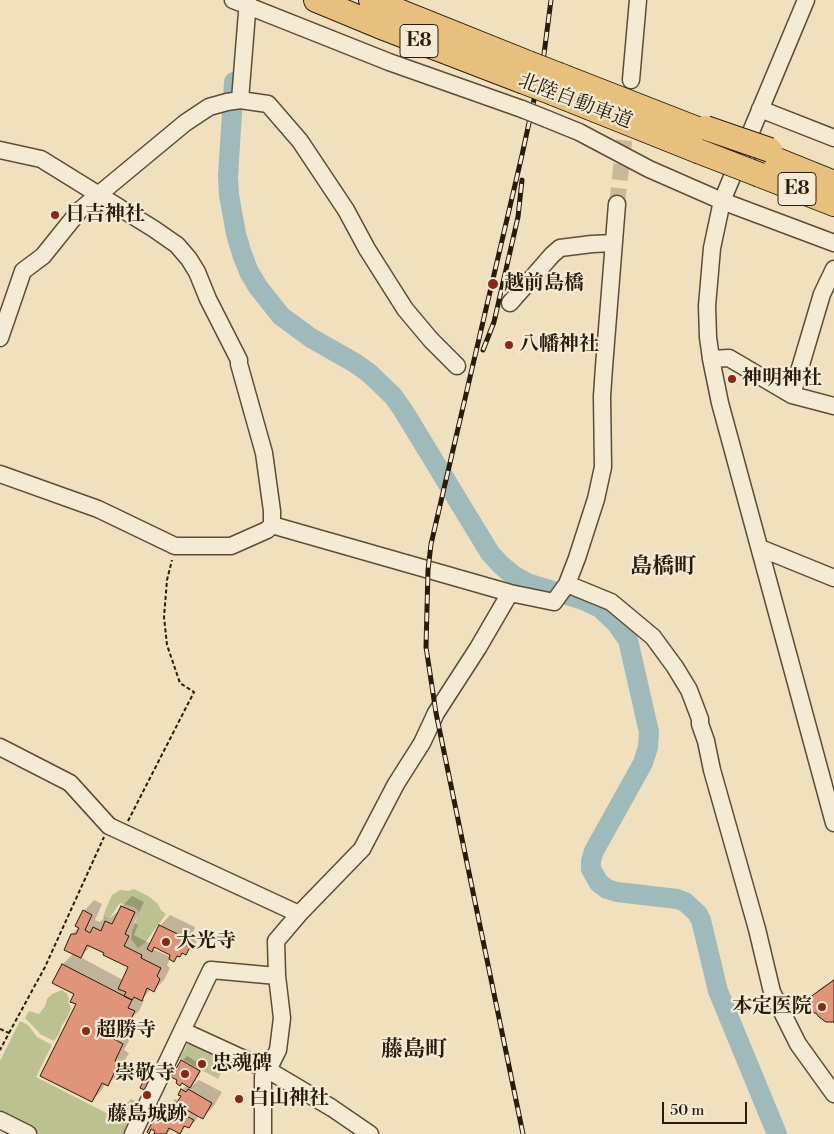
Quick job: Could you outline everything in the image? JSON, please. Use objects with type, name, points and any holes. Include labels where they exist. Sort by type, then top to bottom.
[{"type":"highway","name":"北陸自動車道","points":[[316,0],[379,26],[525,72],[834,183]]},
{"type":"highway","name":"北陸自動車道","points":[[371,0],[525,72]]},
{"type":"highway","name":"北陸自動車道","points":[[556,84],[644,108],[703,137]]},
{"type":"highway","name":"北陸自動車道","points":[[766,160],[834,204]]},
{"type":"highway","points":[[766,160],[834,172]]},
{"type":"street","points":[[631,80],[638,0]]},
{"type":"street","points":[[806,0],[722,201],[712,248],[707,306],[708,337],[710,360],[720,403],[834,823]]},
{"type":"street","points":[[234,101],[241,2],[389,62],[522,109],[579,132],[649,169],[722,201],[834,243]]},
{"type":"street","points":[[0,338],[23,271],[43,256],[80,210],[209,106],[234,101],[268,104],[300,142],[346,210],[367,249],[405,309],[431,340],[457,366]]},
{"type":"street","points":[[760,109],[834,138]]},
{"type":"street","points":[[0,150],[41,158],[154,229],[177,246],[189,259],[239,360],[264,453],[272,511],[272,525],[267,530],[231,546],[175,546],[98,509],[0,474]]},
{"type":"street","points":[[272,525],[510,593],[554,602],[563,590],[596,500],[603,467],[603,377],[617,204]]},
{"type":"street","points":[[510,303],[560,248],[614,243]]},
{"type":"street","points":[[792,395],[822,294],[834,269]]},
{"type":"street","points":[[710,360],[729,358],[792,395],[834,406]]},
{"type":"street","points":[[760,548],[834,578]]},
{"type":"street","points":[[563,590],[611,602],[653,637],[689,690],[700,719],[712,770],[757,929],[772,992],[798,1044],[834,1094]]},
{"type":"street","points":[[263,1134],[263,1076],[278,1050],[282,1018],[277,976],[276,941],[299,914],[362,849],[396,784],[422,743],[436,713],[478,648],[510,593]]},
{"type":"street","points":[[0,747],[70,783],[116,829],[299,914]]},
{"type":"street","points":[[133,1134],[211,970],[277,976]]},
{"type":"street","points":[[183,1031],[268,1070],[332,1108],[370,1134]]},
{"type":"street","points":[[0,1120],[28,1134]]},
{"type":"path","points":[[0,1050],[116,829],[194,692],[180,683],[166,645],[164,617],[167,580],[175,546]]},
{"type":"path","points":[[0,1029],[9,1033]]},
{"type":"green space","points":[[134,889],[148,896],[166,914],[145,943],[138,948],[131,939],[139,911],[134,907],[120,903],[109,919],[103,918],[112,895],[120,890],[128,891]]},
{"type":"green space","points":[[62,990],[69,998],[68,1002],[71,1009],[54,1041],[40,1034],[25,1018],[29,1011],[39,1014],[45,1006],[47,999],[52,994]]},
{"type":"green space","points":[[20,1021],[28,1025],[37,1037],[52,1045],[36,1077],[130,1125],[126,1134],[35,1134],[0,1115],[0,1061]]},
{"type":"green space","points":[[190,1039],[229,1058],[218,1079],[180,1058]]},
{"type":"building","points":[[121,906],[135,912],[125,934],[129,936],[124,946],[142,955],[141,958],[161,968],[157,976],[160,979],[154,992],[147,988],[142,1001],[134,997],[132,1000],[124,996],[126,992],[118,989],[128,967],[87,945],[81,958],[64,950],[71,934],[76,934],[79,928],[75,926],[83,910],[92,915],[85,930],[90,933],[93,927],[101,931],[105,921],[112,924]]},
{"type":"building","points":[[159,925],[186,938],[183,943],[190,947],[186,955],[182,953],[180,957],[177,956],[174,962],[169,959],[170,955],[154,947],[152,952],[147,949]]},
{"type":"building","points":[[62,964],[132,1000],[128,1008],[135,1011],[129,1023],[124,1020],[121,1025],[119,1024],[112,1038],[123,1044],[115,1061],[119,1063],[108,1086],[102,1083],[92,1102],[40,1076],[76,1004],[70,1002],[74,994],[52,983]]},
{"type":"building","name":"本定医院","points":[[834,980],[834,1022],[826,1022],[814,1013],[807,1001]]},
{"type":"building","points":[[181,1060],[200,1071],[190,1088],[182,1083],[180,1086],[176,1083],[177,1080],[171,1077]]},
{"type":"building","points":[[148,1071],[156,1075],[149,1092],[140,1088]]},
{"type":"building","points":[[181,1089],[186,1092],[188,1089],[212,1103],[203,1119],[176,1104],[181,1096],[178,1095]]},
{"type":"building","points":[[125,1104],[138,1110],[132,1123],[119,1116]]},
{"type":"building","points":[[167,1106],[194,1120],[189,1128],[184,1126],[180,1134],[169,1128],[166,1134],[154,1134],[155,1131],[151,1129],[149,1134],[147,1132],[153,1121],[157,1124]]},
{"type":"waterway","points":[[234,82],[228,176],[229,195],[236,234],[242,254],[249,272],[258,287],[281,316],[311,338],[355,363],[369,373],[393,396],[490,553],[501,565],[527,583],[583,600],[600,608],[616,623],[628,640],[649,732],[648,747],[643,763],[594,851],[591,869],[599,883],[607,889],[617,892],[677,899],[685,902],[697,913],[701,920],[718,991],[777,1134]]},
{"type":"tunnel","points":[[617,204],[631,80]]},
{"type":"railway","points":[[523,1134],[436,713],[426,647],[428,570],[431,544],[522,155],[544,54],[551,0]]},
{"type":"railway","points":[[483,350],[494,322],[518,217],[522,180]]},
{"type":"place","name":"日吉神社","points":[[55,215]]},
{"type":"place","name":"越前島橋","points":[[493,284]]},
{"type":"place","name":"八幡神社","points":[[509,345]]},
{"type":"place","name":"神明神社","points":[[732,379]]},
{"type":"place","name":"大光寺","points":[[166,942]]},
{"type":"place","name":"本定医院","points":[[822,1007]]},
{"type":"place","name":"超勝寺","points":[[86,1031]]},
{"type":"place","name":"忠魂碑","points":[[202,1064]]},
{"type":"place","name":"崇敬寺","points":[[185,1074]]},
{"type":"place","name":"藤島城跡","points":[[147,1095]]},
{"type":"place","name":"白山神社","points":[[239,1099]]},
{"type":"district","name":"島橋町","points":[[663,568]]},
{"type":"district","name":"藤島町","points":[[414,1051]]}]
